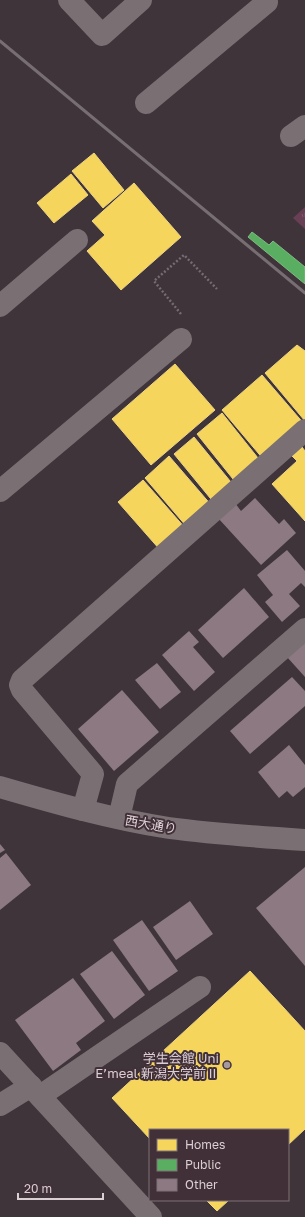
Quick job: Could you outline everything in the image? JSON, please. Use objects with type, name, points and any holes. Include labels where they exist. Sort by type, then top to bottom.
[{"type":"street","points":[[69,0],[102,35],[141,0]]},
{"type":"street","points":[[146,103],[267,2],[265,0]]},
{"type":"street","points":[[0,306],[77,240]]},
{"type":"street","points":[[0,491],[181,339]]},
{"type":"street","points":[[83,810],[93,774],[22,690],[20,685],[22,680],[305,430]]},
{"type":"street","points":[[119,818],[127,784],[305,629]]},
{"type":"street","name":"西大通り","points":[[0,787],[83,810],[167,827],[218,834],[305,840]]},
{"type":"street","points":[[0,1105],[36,1091],[200,987]]},
{"type":"street","points":[[0,1053],[151,1217]]},
{"type":"path","points":[[181,339],[194,329],[154,281],[184,255],[217,289]]},
{"type":"green space","points":[[305,207],[305,229],[293,218]]},
{"type":"building: Homes","points":[[94,153],[124,190],[103,208],[72,171]]},
{"type":"building: Homes","points":[[71,174],[88,195],[54,223],[37,203]]},
{"type":"building: Homes","points":[[134,183],[181,237],[121,290],[87,251],[105,235],[92,221]]},
{"type":"building: Homes","points":[[297,345],[305,351],[305,421],[265,373]]},
{"type":"building: Homes","points":[[175,364],[215,410],[151,465],[112,419]]},
{"type":"building: Homes","points":[[262,375],[305,425],[264,460],[222,410]]},
{"type":"building: Homes","points":[[222,413],[262,463],[237,484],[197,434]]},
{"type":"building: Homes","points":[[194,437],[235,487],[215,504],[174,454]]},
{"type":"building: Homes","points":[[302,447],[305,451],[305,521],[272,484],[297,461],[292,456]]},
{"type":"building: Homes","points":[[169,456],[212,506],[187,527],[145,478]]},
{"type":"building: Homes","points":[[143,480],[186,529],[161,551],[118,502]]},
{"type":"building: Homes","name":"学生会館 Uni E’meal 新潟大学前Ⅱ","points":[[250,971],[305,1031],[305,1129],[289,1144],[289,1129],[149,1129],[149,1138],[112,1098]]},
{"type":"building: Homes","points":[[207,1201],[228,1201],[217,1211]]},
{"type":"building: Public","points":[[252,232],[269,245],[273,241],[305,267],[305,284],[248,237]]},
{"type":"building: Other","points":[[255,498],[279,524],[284,519],[296,533],[261,565],[218,518],[235,503],[241,511]]},
{"type":"building: Other","points":[[287,550],[305,571],[305,587],[301,583],[289,594],[300,606],[282,622],[265,602],[273,595],[257,575]]},
{"type":"building: Other","points":[[244,588],[269,617],[223,658],[198,630]]},
{"type":"building: Other","points":[[189,631],[199,642],[193,647],[215,672],[194,691],[162,655]]},
{"type":"building: Other","points":[[305,641],[305,677],[287,657]]},
{"type":"building: Other","points":[[157,663],[181,692],[160,709],[135,680]]},
{"type":"building: Other","points":[[292,677],[305,691],[305,706],[250,754],[230,731]]},
{"type":"building: Other","points":[[122,690],[159,732],[114,771],[78,729]]},
{"type":"building: Other","points":[[289,745],[305,765],[305,787],[293,797],[287,791],[279,798],[258,772]]},
{"type":"building: Other","points":[[0,844],[5,850],[0,853]]},
{"type":"building: Other","points":[[6,853],[31,885],[0,910],[0,858]]},
{"type":"building: Other","points":[[305,867],[305,966],[256,908]]},
{"type":"building: Other","points":[[190,901],[213,934],[176,960],[153,927]]},
{"type":"building: Other","points":[[142,920],[178,971],[149,991],[113,940]]},
{"type":"building: Other","points":[[112,951],[145,995],[114,1019],[80,974]]},
{"type":"building: Other","points":[[73,978],[105,1021],[76,1043],[81,1050],[53,1071],[15,1020]]},
{"type":"railway","points":[[0,41],[305,293]]},
{"type":"place","name":"学生会館 Uni E’meal 新潟大学前Ⅱ","points":[[227,1065]]}]
